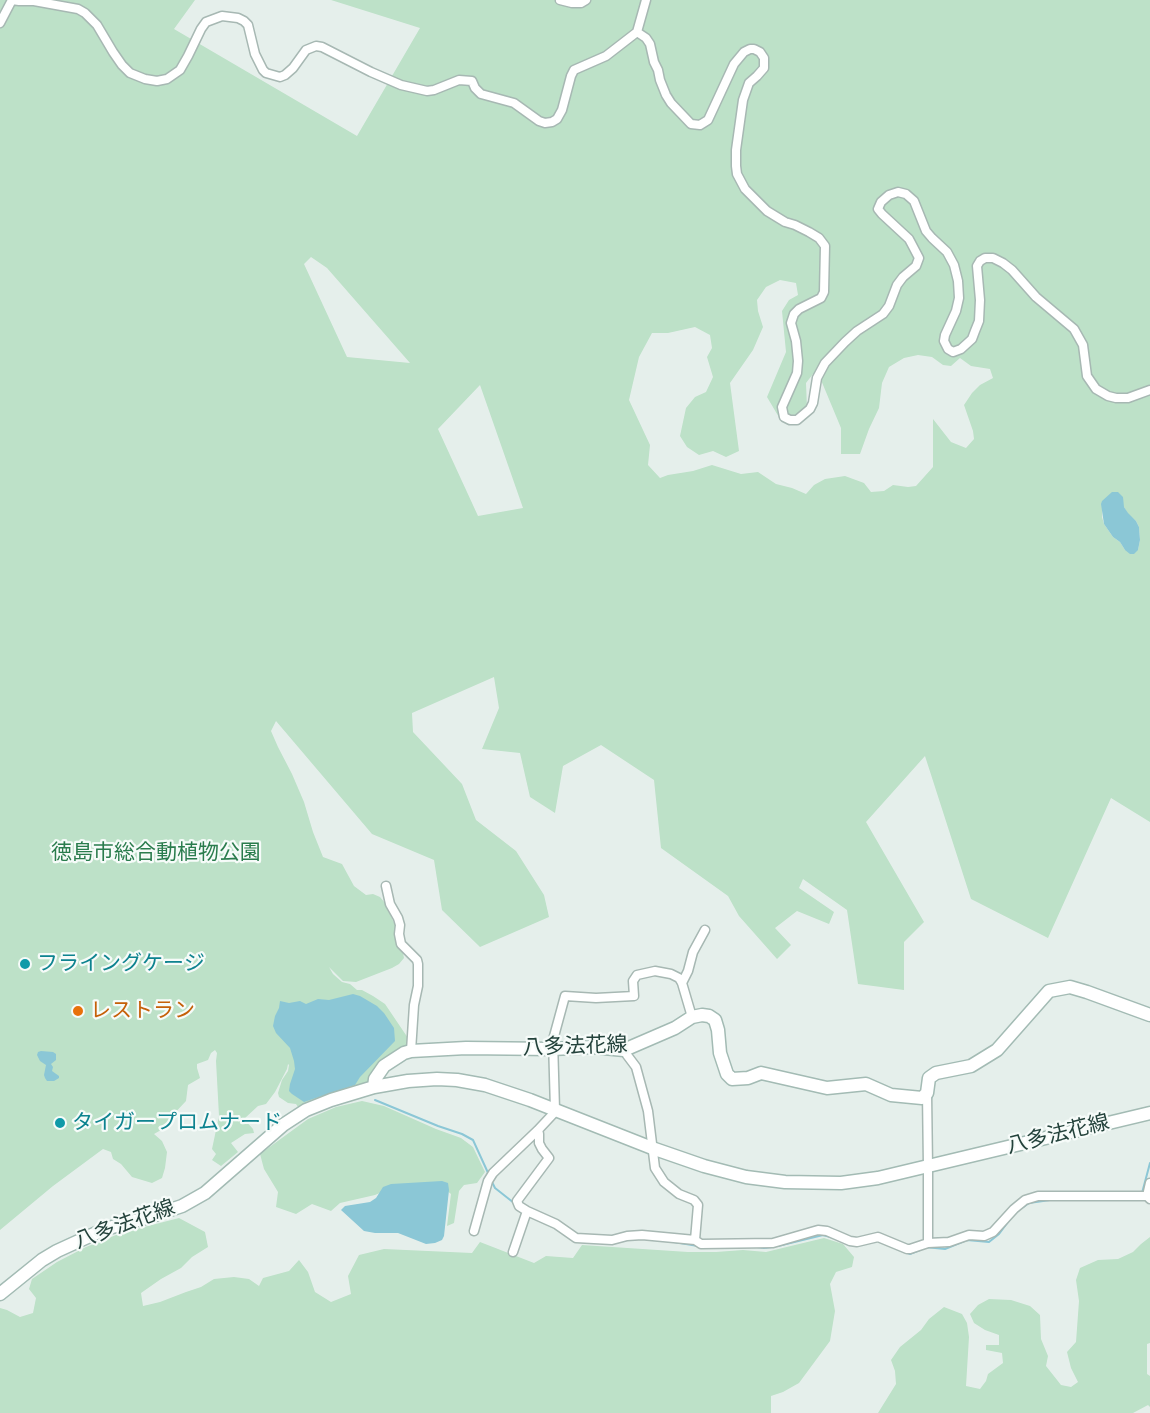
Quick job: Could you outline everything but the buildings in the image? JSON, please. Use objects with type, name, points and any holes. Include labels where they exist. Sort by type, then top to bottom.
[{"type":"main road","points":[[692,1017],[702,1015],[715,1020],[720,1053],[727,1074],[732,1079],[748,1078],[761,1073],[827,1088],[866,1084],[891,1095],[922,1098],[927,1093],[929,1078],[936,1072],[971,1066],[997,1050],[1049,991],[1070,987],[1150,1015]]},
{"type":"main road","name":"八多法花線","points":[[374,1087],[377,1074],[384,1066],[411,1051],[593,1047],[624,1050],[675,1028],[692,1017]]},
{"type":"main road","name":"八多法花線","points":[[0,1294],[42,1260],[57,1251],[105,1229],[182,1206],[205,1193],[283,1125],[306,1110],[374,1087],[408,1081],[438,1079],[485,1085],[704,1166],[746,1177],[785,1182],[841,1183],[878,1178],[1150,1113]]},
{"type":"street","points":[[0,23],[12,0],[34,1],[78,9],[97,25],[117,58],[130,73],[157,81],[167,79],[180,70],[206,22],[222,16],[238,18],[248,25],[255,54],[266,73],[280,77],[285,75],[306,50],[322,46],[401,85],[427,91],[459,80],[472,81],[481,94],[514,103],[545,123],[557,119],[562,110],[574,70],[606,56],[637,32],[646,0]]},
{"type":"street","points":[[560,0],[572,3],[581,3],[586,0]]},
{"type":"street","points":[[637,32],[650,44],[666,95],[683,117],[694,125],[702,124],[710,116],[734,64],[744,52],[754,49],[764,58],[764,68],[749,83],[743,100],[736,150],[737,174],[745,189],[767,211],[819,238],[825,246],[824,292],[821,298],[794,314],[791,323],[798,361],[797,373],[782,407],[784,417],[797,420],[810,409],[817,378],[825,363],[857,331],[883,314],[889,306],[897,285],[916,266],[919,258],[909,239],[878,208],[889,195],[898,192],[906,194],[914,201],[926,231],[947,252],[954,265],[959,298],[945,335],[944,341],[948,349],[953,352],[961,349],[972,339],[979,321],[977,266],[985,258],[993,258],[1003,262],[1036,297],[1074,329],[1083,345],[1087,376],[1096,389],[1116,398],[1128,398],[1150,390]]},
{"type":"street","points":[[386,886],[390,904],[398,918],[401,944],[417,960],[418,964],[411,1051]]},
{"type":"street","points":[[682,983],[688,972],[693,952],[705,930]]},
{"type":"street","points":[[474,1231],[488,1181],[493,1173],[538,1131],[555,1110],[552,1049],[565,996],[596,998],[634,996],[633,981],[637,975],[655,971],[679,978],[692,1017]]},
{"type":"street","points":[[624,1050],[639,1075],[648,1111],[655,1168],[664,1182],[679,1194],[694,1200],[698,1205],[695,1240]]},
{"type":"street","points":[[927,1093],[928,1244]]},
{"type":"street","points":[[538,1131],[539,1143],[549,1158],[517,1202],[526,1211],[556,1224],[576,1238],[612,1240],[642,1235],[695,1240],[701,1244],[773,1243],[818,1230],[857,1242],[878,1237],[910,1250],[928,1244],[949,1242],[969,1235],[984,1236],[993,1233],[1014,1209],[1025,1200],[1038,1196],[1149,1198],[1150,1183]]},
{"type":"street","points":[[513,1252],[526,1211]]},
{"type":"green space","name":"徳島市総合動植物公園","points":[[0,0],[195,0],[174,29],[357,136],[420,28],[331,0],[1150,0],[1150,822],[1111,798],[1048,938],[971,899],[925,756],[866,822],[924,922],[904,942],[904,990],[858,984],[847,910],[803,879],[799,888],[834,912],[829,924],[797,911],[775,928],[791,945],[777,959],[739,916],[728,896],[661,848],[654,780],[601,745],[563,766],[555,813],[530,797],[520,753],[482,749],[499,708],[494,677],[412,713],[413,732],[462,784],[476,820],[516,851],[544,895],[549,917],[480,947],[442,910],[434,860],[372,834],[276,721],[271,731],[304,802],[323,857],[342,864],[354,886],[366,895],[373,894],[380,897],[385,903],[395,925],[397,947],[403,953],[404,958],[392,968],[356,982],[343,981],[329,967],[342,982],[350,984],[357,990],[362,990],[385,1004],[408,1038],[409,1048],[369,1084],[306,1102],[298,1107],[279,1097],[278,1093],[288,1071],[288,1064],[275,1092],[266,1104],[258,1106],[244,1119],[254,1133],[245,1134],[231,1143],[238,1152],[221,1166],[212,1160],[216,1154],[212,1149],[219,1116],[217,1053],[215,1050],[208,1060],[197,1064],[200,1078],[188,1085],[186,1101],[172,1116],[168,1126],[154,1134],[162,1141],[167,1152],[162,1178],[152,1183],[132,1177],[121,1164],[113,1159],[111,1152],[103,1149],[53,1186],[0,1230]],"holes":[[[311,257],[327,268],[410,363],[347,357],[304,264]],[[780,280],[796,283],[798,295],[789,300],[782,311],[786,352],[767,397],[780,419],[791,423],[807,408],[806,383],[813,374],[821,380],[841,428],[841,454],[860,454],[879,408],[882,383],[889,367],[904,358],[918,355],[932,357],[943,365],[951,366],[960,358],[971,366],[990,369],[993,378],[980,385],[964,405],[974,439],[966,448],[951,442],[933,419],[933,467],[916,486],[893,485],[884,491],[871,492],[864,483],[845,476],[825,479],[814,485],[806,494],[776,484],[758,472],[741,474],[712,465],[660,478],[648,465],[650,445],[629,400],[639,357],[652,333],[668,333],[695,327],[710,335],[712,348],[707,357],[713,377],[706,392],[695,397],[686,408],[680,436],[687,447],[699,455],[713,451],[726,457],[739,451],[730,383],[753,350],[763,327],[757,300],[766,287]],[[480,385],[523,508],[478,516],[438,429]],[[1124,507],[1139,527],[1138,550],[1125,550],[1113,537],[1104,524],[1102,509]]]},
{"type":"green space","points":[[362,1101],[384,1106],[461,1138],[473,1147],[485,1172],[477,1183],[464,1185],[459,1191],[454,1223],[447,1226],[451,1194],[441,1186],[392,1188],[375,1195],[340,1203],[331,1211],[312,1204],[296,1214],[276,1207],[278,1192],[264,1169],[260,1154],[308,1119],[336,1107]]},
{"type":"green space","points":[[179,1218],[205,1232],[208,1247],[192,1257],[181,1268],[141,1293],[143,1306],[201,1287],[214,1279],[234,1277],[249,1279],[259,1286],[263,1278],[289,1271],[299,1260],[308,1272],[315,1292],[331,1302],[351,1294],[348,1276],[359,1255],[384,1249],[472,1253],[480,1242],[534,1263],[546,1256],[573,1258],[582,1245],[688,1252],[743,1250],[766,1252],[824,1238],[843,1244],[854,1257],[852,1267],[836,1272],[830,1284],[835,1311],[830,1341],[799,1383],[771,1396],[771,1413],[0,1413],[0,1308],[20,1317],[33,1313],[36,1298],[29,1289],[32,1279],[57,1262],[121,1233]]},
{"type":"green space","points":[[1150,1237],[1150,1343],[1147,1344],[1147,1374],[1150,1376],[1150,1407],[1148,1405],[1133,1413],[878,1413],[896,1384],[891,1360],[900,1347],[944,1307],[962,1314],[967,1323],[969,1337],[966,1386],[980,1389],[988,1374],[1003,1363],[1002,1353],[986,1350],[986,1345],[999,1345],[999,1335],[974,1323],[970,1314],[978,1305],[989,1299],[1011,1300],[1030,1306],[1040,1315],[1041,1339],[1048,1356],[1046,1366],[1061,1385],[1071,1387],[1078,1382],[1067,1352],[1076,1342],[1079,1301],[1076,1280],[1080,1268],[1098,1260],[1118,1259],[1133,1252]]},
{"type":"water","points":[[1112,492],[1118,492],[1123,497],[1124,507],[1139,527],[1140,540],[1138,550],[1134,554],[1125,550],[1104,524],[1101,504]]},
{"type":"water","points":[[353,994],[377,1006],[384,1013],[394,1028],[395,1041],[355,1085],[304,1102],[289,1091],[295,1069],[294,1061],[290,1048],[276,1033],[273,1026],[280,1001],[289,1003],[300,1001],[306,1004],[318,999],[329,1000]]},
{"type":"water","points":[[41,1051],[56,1054],[56,1060],[51,1064],[52,1071],[59,1078],[54,1081],[47,1081],[45,1078],[46,1065],[37,1055]]},
{"type":"water","points":[[442,1181],[448,1183],[449,1190],[444,1236],[442,1240],[435,1243],[426,1244],[398,1233],[364,1231],[341,1210],[345,1206],[370,1202],[376,1198],[383,1187],[391,1184]]},
{"type":"waterway","points":[[375,1100],[473,1140],[489,1175]]},
{"type":"waterway","points":[[1142,1193],[1150,1163]]},
{"type":"waterway","points":[[491,1180],[495,1188],[514,1203]]},
{"type":"waterway","points":[[1022,1208],[1029,1203],[1050,1200]]},
{"type":"waterway","points":[[925,1247],[945,1249],[967,1240],[989,1242],[999,1234],[1011,1218]]},
{"type":"waterway","points":[[778,1246],[823,1235],[834,1238]]},
{"type":"waterway","points":[[674,1242],[698,1246]]},
{"type":"waterway","points":[[757,1247],[772,1247]]},
{"type":"waterway","points":[[906,1252],[910,1254],[920,1250]]},
{"type":"place","name":"フライングケージ","points":[[25,964]]},
{"type":"place","name":"レストラン","points":[[78,1011]]},
{"type":"place","name":"タイガープロムナード","points":[[60,1123]]}]
